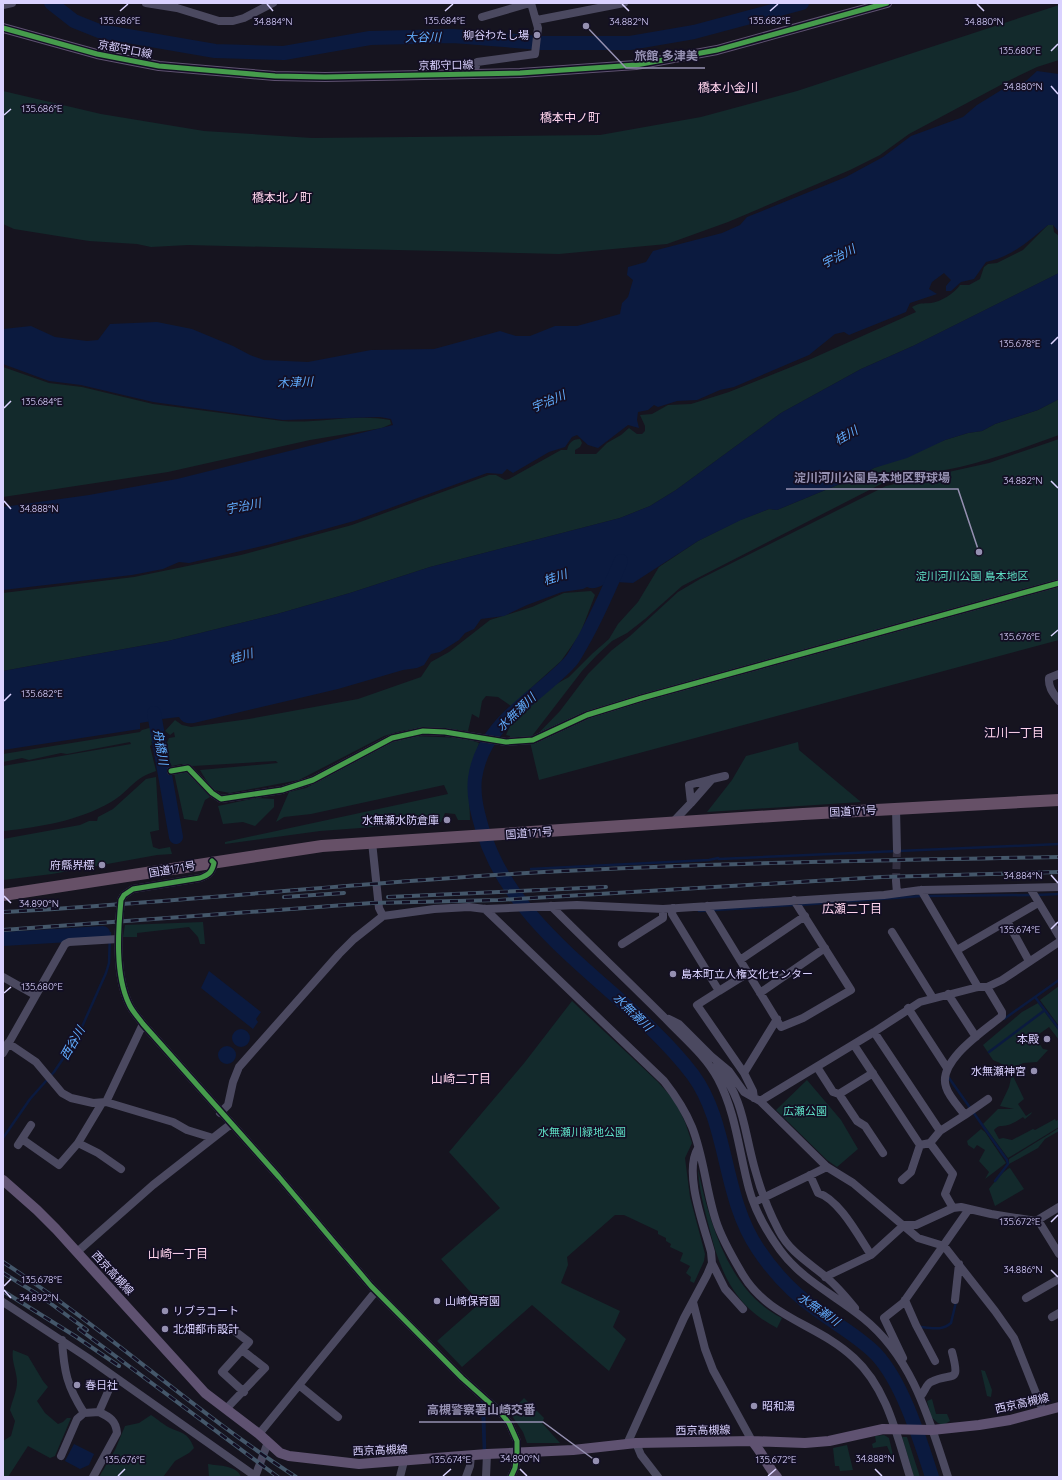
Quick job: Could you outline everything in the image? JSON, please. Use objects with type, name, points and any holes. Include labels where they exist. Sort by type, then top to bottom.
[{"type":"highway","name":"国道171号","points":[[3,895],[79,884],[212,861],[322,846],[1059,800]]},
{"type":"main road","name":"京都守口線","points":[[3,28],[97,54],[167,66],[275,76],[556,72],[636,65],[717,50],[883,3]]},
{"type":"main road","name":"西京高槻線","points":[[3,1180],[37,1210],[77,1252],[205,1393],[280,1452],[315,1460],[359,1464],[471,1455],[573,1450],[632,1443],[752,1441],[813,1442],[842,1439],[883,1429],[931,1430],[1010,1420],[1059,1407]]},
{"type":"main road","points":[[752,1441],[760,1450],[765,1463],[776,1477]]},
{"type":"street","points":[[3,5],[12,3]]},
{"type":"street","points":[[146,3],[177,8],[220,21],[233,21],[244,18],[274,3]]},
{"type":"street","points":[[474,74],[477,62],[532,55],[535,54],[537,49],[537,20],[531,3],[482,17]]},
{"type":"street","points":[[537,20],[607,5],[624,3]]},
{"type":"street","points":[[171,771],[188,768],[212,793],[220,799],[282,790],[313,780],[392,738],[423,732],[445,732],[506,742],[533,740],[587,715],[628,702],[1059,583]]},
{"type":"street","points":[[1059,674],[1049,678],[1049,682],[1050,689],[1059,702]]},
{"type":"street","points":[[691,803],[689,785],[725,776]]},
{"type":"street","points":[[672,823],[712,779]]},
{"type":"street","points":[[896,809],[897,850]]},
{"type":"street","points":[[372,842],[379,908],[383,916]]},
{"type":"street","points":[[212,861],[214,863],[210,873],[200,878],[133,889],[124,895],[121,900],[116,939],[122,989],[129,1005],[143,1024],[220,1113],[279,1177],[376,1291],[462,1378],[500,1412],[514,1431],[517,1440],[515,1468],[511,1477]]},
{"type":"street","points":[[896,881],[897,893]]},
{"type":"street","points":[[220,1113],[228,1105],[232,1082],[239,1067],[339,954],[354,939],[383,916],[434,909],[469,907],[485,909],[551,906],[709,909],[796,903],[897,893],[1034,895],[1059,887]]},
{"type":"street","points":[[923,894],[957,950],[982,987],[1002,1012],[1002,1016],[976,1037],[955,1057],[947,1068],[945,1079],[946,1088],[965,1115]]},
{"type":"street","points":[[957,950],[1007,921],[1034,895]]},
{"type":"street","points":[[1034,895],[1059,936]]},
{"type":"street","points":[[709,909],[781,1027],[803,1018],[851,990],[796,903]]},
{"type":"street","points":[[551,906],[662,1014],[704,1058],[720,1083],[731,1110],[753,1201],[772,1238],[791,1264],[816,1286],[864,1318]]},
{"type":"street","points":[[673,908],[672,914],[719,991]]},
{"type":"street","points":[[485,909],[664,1080],[684,1109],[692,1128],[716,1222],[729,1251],[744,1277],[764,1301],[775,1310],[814,1330],[853,1357],[872,1379],[897,1430],[910,1477]]},
{"type":"street","points":[[622,944],[663,918],[663,909]]},
{"type":"street","points":[[740,960],[805,916]]},
{"type":"street","points":[[1007,921],[1029,961]]},
{"type":"street","points":[[892,932],[933,998]]},
{"type":"street","points":[[3,1053],[65,944],[69,942],[116,939]]},
{"type":"street","points":[[757,1100],[854,1045],[908,1008],[933,998],[982,987],[1029,961],[1059,942]]},
{"type":"street","points":[[760,993],[825,948]]},
{"type":"street","points":[[748,973],[697,1005],[744,1073],[757,1100]]},
{"type":"street","points":[[3,977],[36,994]]},
{"type":"street","points":[[948,994],[976,1037]]},
{"type":"street","points":[[908,1008],[947,1068]]},
{"type":"street","points":[[662,1014],[679,1024],[711,1056],[729,1071],[744,1092],[757,1100],[827,1167],[853,1183],[918,1238],[944,1246],[1014,1338],[1043,1411]]},
{"type":"street","points":[[744,1073],[776,1019]]},
{"type":"street","points":[[31,1125],[20,1142],[59,1165],[78,1144],[104,1102],[143,1024]]},
{"type":"street","points":[[874,1032],[940,1131]]},
{"type":"street","points":[[8,1043],[36,1062],[62,1093],[71,1098],[93,1103],[104,1102],[173,1122],[187,1130],[213,1138]]},
{"type":"street","points":[[854,1045],[920,1145]]},
{"type":"street","points":[[711,1056],[725,1076],[742,1112],[753,1165],[764,1199],[787,1244],[801,1258],[836,1287],[883,1338],[905,1366]]},
{"type":"street","points":[[817,1067],[833,1092],[839,1094],[857,1121],[865,1126],[883,1153]]},
{"type":"street","points":[[839,1094],[873,1073]]},
{"type":"street","points":[[920,1145],[930,1142],[940,1131],[988,1099]]},
{"type":"street","points":[[77,1252],[147,1190],[231,1124]]},
{"type":"street","points":[[930,1142],[953,1174],[945,1194],[953,1208]]},
{"type":"street","points":[[78,1144],[106,1163],[121,1169]]},
{"type":"street","points":[[902,1180],[910,1172],[920,1145]]},
{"type":"street","points":[[698,1148],[693,1156],[693,1179],[711,1252],[712,1263],[725,1289],[743,1309]]},
{"type":"street","points":[[753,1201],[764,1199],[827,1167]]},
{"type":"street","points":[[810,1175],[818,1193],[827,1196],[850,1223],[871,1255]]},
{"type":"street","points":[[825,1277],[871,1255],[904,1225],[916,1225],[953,1208],[969,1209],[991,1214],[1038,1220],[1059,1207]]},
{"type":"street","points":[[948,1477],[920,1397],[905,1366],[901,1351],[884,1318],[905,1300],[969,1209]]},
{"type":"street","points":[[1038,1220],[1059,1254]]},
{"type":"street","points":[[658,1477],[632,1443],[692,1302],[712,1263]]},
{"type":"street","points":[[955,1300],[959,1264]]},
{"type":"street","points":[[1026,1298],[1059,1279]]},
{"type":"street","points":[[259,1434],[300,1386],[376,1291]]},
{"type":"street","points":[[905,1300],[916,1326],[935,1361]]},
{"type":"street","points":[[3,1302],[62,1340],[255,1476],[268,1442]]},
{"type":"street","points":[[692,1302],[705,1349],[713,1370],[752,1441]]},
{"type":"street","points":[[232,1329],[249,1342],[222,1372],[244,1392]]},
{"type":"street","points":[[62,1340],[64,1372],[72,1394],[84,1413]]},
{"type":"street","points":[[226,1409],[244,1392],[265,1368],[242,1350]]},
{"type":"street","points":[[920,1397],[925,1392],[928,1384],[932,1381],[956,1374],[957,1370],[952,1352]]},
{"type":"street","points":[[99,1412],[114,1378]]},
{"type":"street","points":[[300,1386],[338,1417]]},
{"type":"street","points":[[61,1456],[77,1419],[84,1413],[99,1412],[110,1417],[117,1433],[94,1477]]},
{"type":"street","points":[[486,1477],[487,1454]]},
{"type":"street","points":[[466,1477],[470,1466],[471,1455]]},
{"type":"street","points":[[400,1477],[404,1461]]},
{"type":"green space","points":[[1059,5],[1059,60],[1037,67],[1010,80],[909,134],[880,155],[850,170],[728,222],[667,244],[559,254],[188,245],[151,247],[137,244],[89,241],[14,229],[3,224],[3,91],[101,114],[204,131],[312,138],[600,135],[701,117],[797,91]]},
{"type":"green space","points":[[1048,225],[1053,225],[1054,232],[1059,236],[1059,273],[913,346],[861,369],[781,413],[676,490],[650,506],[620,518],[430,567],[350,593],[277,614],[168,641],[3,671],[3,593],[134,577],[241,555],[352,525],[489,475],[496,475],[505,480],[509,479],[561,450],[567,450],[570,443],[575,440],[580,439],[582,443],[580,447],[575,450],[575,454],[596,454],[607,443],[621,435],[629,428],[637,434],[642,434],[645,431],[645,426],[640,415],[652,414],[668,405],[691,404],[729,392],[811,359],[916,312],[912,307],[915,305],[931,303],[943,299],[955,291],[960,285],[969,285],[980,279],[984,267],[988,264],[997,263],[1023,250]]},
{"type":"green space","points":[[3,367],[49,383],[82,387],[153,404],[282,421],[296,422],[350,418],[377,418],[390,420],[391,424],[382,428],[310,440],[168,472],[3,497]]},
{"type":"green space","points":[[1059,399],[1059,435],[973,464],[902,477],[883,483],[682,586],[645,619],[627,633],[612,641],[596,656],[582,671],[532,736],[510,739],[510,736],[506,735],[512,722],[527,707],[551,687],[569,677],[609,639],[618,624],[638,602],[659,567],[698,541],[740,520],[769,509],[777,510],[864,474],[874,468],[945,440],[968,433],[982,431],[995,424],[1038,410]]},
{"type":"green space","name":"淀川河川公園 島本地区","points":[[1059,439],[1059,640],[539,780],[530,742],[560,711],[588,674],[612,650],[630,636],[678,592],[700,579],[886,486],[989,463]]},
{"type":"green space","points":[[591,591],[595,595],[580,634],[561,661],[511,706],[498,697],[486,696],[482,701],[479,718],[472,714],[468,731],[425,728],[404,730],[384,736],[299,780],[230,793],[214,790],[200,770],[278,763],[276,761],[193,766],[181,764],[172,766],[168,759],[166,752],[167,742],[169,738],[175,737],[174,732],[170,735],[165,731],[175,720],[182,725],[191,727],[249,719],[358,699],[421,677],[431,662],[449,652],[490,620],[532,607],[564,593]]},
{"type":"green space","points":[[153,727],[154,741],[151,742],[152,744],[150,746],[156,771],[142,777],[117,798],[98,809],[58,822],[3,831],[3,766],[131,744],[130,742],[67,754],[61,753],[29,760],[22,758],[3,762],[3,754],[140,732]]},
{"type":"green space","points":[[413,736],[465,738],[479,743],[470,772],[470,820],[458,820],[455,814],[445,813],[441,822],[320,831],[225,844],[225,842],[448,794],[444,785],[311,814],[284,817],[276,822],[289,792],[306,788],[389,742]]},
{"type":"green space","points":[[798,742],[799,750],[861,802],[707,812],[732,780],[746,756]]},
{"type":"green space","points":[[187,772],[210,797],[205,800],[197,821],[184,819],[174,773]]},
{"type":"green space","points":[[156,777],[159,830],[150,832],[153,847],[159,849],[170,847],[172,854],[157,855],[52,874],[3,880],[3,839],[80,825],[89,821],[97,821],[98,817],[113,809],[146,779]]},
{"type":"green space","points":[[256,798],[274,799],[274,807],[255,826],[243,822],[223,824],[218,806]]},
{"type":"green space","points":[[203,922],[205,944],[200,944],[198,937],[189,927],[137,933],[137,937],[123,937],[125,925]]},
{"type":"green space","points":[[1059,986],[1059,1026],[1040,1000]]},
{"type":"green space","name":"水無瀬川緑地公園","points":[[572,1001],[658,1082],[675,1101],[685,1122],[692,1143],[685,1158],[690,1197],[705,1254],[704,1261],[694,1283],[690,1281],[691,1277],[686,1273],[690,1266],[680,1261],[683,1253],[670,1247],[671,1244],[666,1241],[666,1238],[658,1234],[658,1231],[624,1215],[615,1215],[567,1257],[568,1265],[561,1283],[620,1311],[613,1327],[626,1339],[609,1371],[532,1305],[462,1367],[437,1341],[480,1303],[441,1259],[500,1208],[449,1152],[525,1062]]},
{"type":"green space","points":[[1038,1003],[1059,1031],[1059,1040],[1049,1027],[1035,1037],[1043,1049],[1048,1050],[1037,1062],[1023,1063],[1010,1071],[1000,1063],[993,1060],[983,1045],[1022,1012]]},
{"type":"green space","points":[[1012,1074],[1024,1099],[1018,1104],[1026,1116],[1032,1112],[1025,1119],[1023,1117],[1012,1124],[999,1126],[996,1128],[994,1130],[999,1139],[1003,1138],[1012,1140],[1055,1119],[1056,1121],[1059,1119],[1059,1127],[1008,1158],[983,1124],[998,1109],[1014,1109],[1000,1106],[1009,1087]]},
{"type":"green space","name":"広瀬公園","points":[[807,1080],[841,1120],[858,1149],[837,1167],[827,1160],[776,1110]]},
{"type":"green space","points":[[1059,1128],[1059,1131],[1045,1139],[1038,1148],[1009,1164],[1009,1159]]},
{"type":"green space","points":[[981,1129],[985,1132],[1006,1163],[985,1179],[989,1172],[979,1161],[985,1150],[977,1145],[974,1149],[968,1145],[967,1141]]},
{"type":"green space","points":[[1010,1168],[1024,1189],[995,1206],[989,1189],[1002,1174]]},
{"type":"green space","points":[[698,1169],[708,1211],[724,1254],[748,1291],[764,1306],[782,1318],[777,1328],[762,1319],[739,1298],[724,1273],[718,1259],[705,1213]]},
{"type":"green space","points":[[13,1350],[28,1356],[48,1387],[37,1401],[45,1413],[58,1424],[67,1418],[71,1418],[55,1456],[50,1458],[28,1446],[8,1477],[3,1477],[3,1441],[11,1436],[15,1421],[10,1410],[17,1385]]},
{"type":"green space","points":[[981,1370],[985,1371],[992,1390],[991,1397],[987,1396]]},
{"type":"green space","points":[[524,1398],[544,1418],[542,1423],[560,1443],[527,1443],[523,1432],[510,1413]]},
{"type":"green space","points":[[932,1399],[936,1414],[947,1414],[950,1421],[943,1425],[931,1417],[927,1401]]},
{"type":"green space","points":[[151,1415],[168,1427],[185,1435],[190,1439],[194,1448],[189,1453],[175,1461],[163,1477],[99,1477],[115,1450],[125,1426],[139,1423]]},
{"type":"green space","points":[[884,1435],[889,1438],[893,1455],[891,1455],[887,1446],[873,1448],[872,1444],[876,1442],[875,1436]]},
{"type":"green space","points":[[902,1437],[907,1437],[920,1477],[914,1477]]},
{"type":"green space","points":[[847,1445],[853,1470],[840,1471],[839,1466],[835,1466],[833,1448]]},
{"type":"green space","points":[[208,1464],[232,1468],[239,1473],[241,1477],[209,1477]]},
{"type":"water","points":[[1037,71],[1059,74],[1059,232],[1053,225],[1048,225],[1012,252],[995,260],[986,262],[974,279],[961,282],[951,291],[946,291],[946,286],[951,280],[944,273],[932,282],[929,289],[937,294],[910,303],[906,312],[849,335],[844,332],[835,334],[809,355],[734,387],[720,390],[697,400],[677,401],[658,407],[654,405],[648,410],[638,412],[637,420],[639,428],[628,425],[598,448],[588,445],[577,435],[572,437],[565,447],[549,452],[513,473],[507,469],[502,474],[487,473],[354,521],[271,544],[189,563],[179,562],[163,569],[132,575],[3,590],[3,507],[89,495],[177,479],[393,425],[391,419],[380,417],[283,420],[153,402],[81,385],[49,381],[3,364],[3,329],[31,326],[55,337],[87,341],[98,340],[110,324],[157,322],[192,329],[264,360],[308,362],[371,350],[434,349],[500,331],[516,336],[530,336],[555,326],[577,326],[620,314],[622,303],[628,297],[633,280],[627,275],[628,267],[646,262],[653,251],[722,233],[740,225],[747,217],[846,177],[883,157],[911,136],[963,117],[977,105],[1003,89],[1026,81]]},
{"type":"water","name":"桂川","points":[[1059,273],[1059,399],[1038,410],[995,424],[982,431],[968,433],[945,440],[907,458],[874,468],[864,474],[777,510],[769,509],[741,520],[698,541],[633,583],[616,582],[613,579],[597,588],[587,587],[562,592],[527,605],[504,616],[481,619],[474,629],[465,633],[459,640],[440,652],[431,654],[424,665],[417,668],[403,670],[338,689],[194,723],[185,723],[179,717],[162,719],[162,724],[159,725],[160,731],[156,732],[155,725],[153,725],[152,721],[140,723],[140,729],[3,750],[3,671],[168,641],[277,614],[350,593],[430,567],[620,518],[650,506],[676,490],[781,413],[861,369],[913,346]]},
{"type":"water","points":[[209,971],[261,1012],[256,1019],[258,1022],[253,1029],[201,988]]},
{"type":"water","points":[[237,1029],[245,1029],[250,1034],[248,1045],[245,1047],[237,1047],[232,1042],[232,1034]]},
{"type":"water","points":[[227,1046],[234,1048],[236,1055],[234,1062],[227,1064],[220,1062],[218,1055],[220,1048]]},
{"type":"water","points":[[74,1444],[94,1454],[89,1465],[80,1469],[65,1461]]},
{"type":"waterway","name":"大谷川","points":[[51,3],[74,21],[99,31],[215,51],[284,53],[370,38],[453,36],[541,43],[630,43],[694,32],[802,3]]},
{"type":"waterway","name":"水無瀬川","points":[[621,561],[593,623],[572,660],[513,713],[488,741],[480,758],[475,778],[476,803],[482,828],[498,866],[519,900],[546,931],[575,960],[667,1044],[693,1075],[705,1094],[713,1115],[738,1206],[746,1228],[758,1249],[778,1275],[792,1290],[862,1342],[876,1354],[886,1366],[910,1412],[932,1477]]},
{"type":"waterway","name":"舟橋川","points":[[154,713],[176,837]]},
{"type":"waterway","points":[[531,869],[709,860],[718,858],[1059,844]]},
{"type":"waterway","points":[[1036,895],[1059,894]]},
{"type":"waterway","points":[[926,896],[1031,895]]},
{"type":"waterway","points":[[799,905],[921,896]]},
{"type":"waterway","points":[[699,911],[794,905]]},
{"type":"waterway","name":"舟橋川","points":[[3,939],[103,933]]},
{"type":"waterway","name":"西谷川","points":[[3,1138],[30,1099],[54,1072],[77,1038],[106,973],[109,963],[110,933]]},
{"type":"waterway","points":[[1004,1019],[1059,980]]},
{"type":"waterway","points":[[1035,997],[1059,1029]]},
{"type":"waterway","points":[[989,1052],[1045,1010]]},
{"type":"waterway","points":[[949,1078],[1007,1160],[1008,1164],[995,1181]]},
{"type":"waterway","points":[[921,1327],[937,1328],[948,1326],[951,1323],[956,1302]]},
{"type":"waterway","points":[[482,1400],[484,1401],[485,1452],[484,1452],[482,1400]]},
{"type":"tunnel","points":[[896,881],[897,850]]},
{"type":"railway","points":[[3,912],[544,872],[737,864],[1059,857]]},
{"type":"railway","points":[[3,930],[372,903],[498,900],[882,877],[1059,872]]},
{"type":"railway","points":[[388,897],[606,887]]},
{"type":"railway","points":[[284,897],[344,893]]},
{"type":"railway","points":[[3,1262],[77,1314],[221,1425],[296,1477]]},
{"type":"railway","points":[[3,1273],[39,1295],[87,1330]]},
{"type":"railway","points":[[3,1291],[75,1336],[119,1366]]},
{"type":"railway","points":[[79,1329],[278,1477]]},
{"type":"cycle path","points":[[3,28],[97,54],[159,66],[275,76],[325,77],[520,73],[636,65],[717,50],[887,3]]},
{"type":"cycle path","points":[[171,771],[188,768],[212,793],[221,799],[282,790],[313,780],[392,738],[423,731],[445,732],[506,742],[533,740],[587,715],[642,698],[1059,583]]},
{"type":"cycle path","points":[[212,861],[214,863],[212,869],[203,877],[133,889],[124,895],[121,900],[119,925],[120,967],[121,980],[129,1004],[133,1012],[143,1024],[279,1177],[371,1286],[462,1378],[500,1412],[509,1423],[517,1441],[515,1468],[511,1477]]},
{"type":"place","name":"旅館 多津美","points":[[586,26]]},
{"type":"place","name":"柳谷わたし場","points":[[537,35]]},
{"type":"place","name":"淀川河川公園島本地区野球場","points":[[979,552]]},
{"type":"place","name":"水無瀬水防倉庫","points":[[447,820]]},
{"type":"place","name":"府縣界標","points":[[102,865]]},
{"type":"place","name":"島本町立人権文化センター","points":[[673,974]]},
{"type":"place","name":"本殿","points":[[1047,1039]]},
{"type":"place","name":"水無瀬神宮","points":[[1034,1071]]},
{"type":"place","name":"山崎保育園","points":[[437,1301]]},
{"type":"place","name":"リブラコート","points":[[165,1311]]},
{"type":"place","name":"北畑都市設計","points":[[165,1329]]},
{"type":"place","name":"春日社","points":[[77,1385]]},
{"type":"place","name":"昭和湯","points":[[754,1406]]},
{"type":"place","name":"高槻警察署山崎交番","points":[[596,1461]]},
{"type":"district","name":"橋本小金川","points":[[728,87]]},
{"type":"district","name":"橋本中ノ町","points":[[570,117]]},
{"type":"district","name":"橋本北ノ町","points":[[282,197]]},
{"type":"district","name":"江川一丁目","points":[[1014,732]]},
{"type":"district","name":"広瀬二丁目","points":[[852,908]]},
{"type":"district","name":"山崎二丁目","points":[[461,1078]]},
{"type":"district","name":"山崎一丁目","points":[[178,1253]]},
{"type":"water label","name":"宇治川","points":[[838,256]]},
{"type":"water label","name":"木津川","points":[[295,382]]},
{"type":"water label","name":"宇治川","points":[[548,401]]},
{"type":"water label","name":"宇治川","points":[[243,506]]}]
